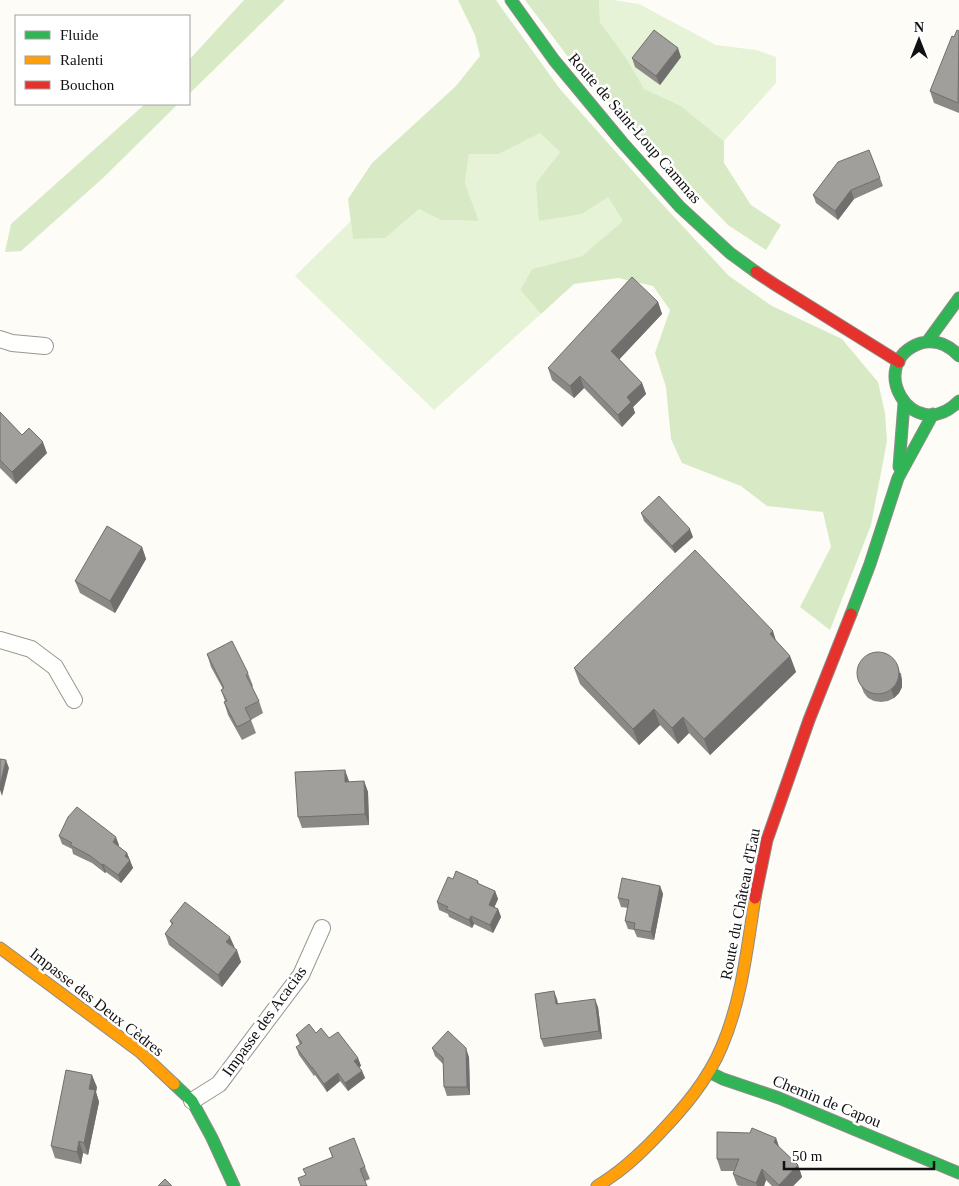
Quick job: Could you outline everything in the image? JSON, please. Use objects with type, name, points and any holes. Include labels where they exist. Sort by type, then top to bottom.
[{"type":"street","name":"Route de Saint-Loup Cammas","points":[[511,0],[554,60],[622,142],[680,207],[730,253],[759,274],[899,362]]},
{"type":"street","points":[[927,342],[959,298]]},
{"type":"street","points":[[0,339],[12,343],[45,346]]},
{"type":"street","points":[[956,406],[942,413],[933,414],[922,413],[912,409],[904,403],[897,390],[895,376],[899,362],[906,352],[927,342],[945,345],[959,356]]},
{"type":"street","name":"Route du Château d'Eau","points":[[898,478],[902,447],[904,403]]},
{"type":"street","name":"Route du Château d'Eau","points":[[598,1186],[613,1177],[642,1153],[669,1124],[709,1072],[722,1047],[733,1016],[742,980],[757,886],[767,840],[809,720],[870,564],[898,478],[933,414]]},
{"type":"street","points":[[0,640],[31,650],[55,667],[74,700]]},
{"type":"street","name":"Impasse des Acacias","points":[[192,1101],[219,1084],[301,975],[322,928]]},
{"type":"street","name":"Impasse des Deux Cèdres","points":[[0,948],[140,1052],[192,1101],[212,1138],[234,1186]]},
{"type":"street","name":"Chemin de Capou","points":[[709,1072],[723,1079],[779,1098],[959,1173]]},
{"type":"green space","points":[[244,0],[285,0],[190,93],[190,59]]},
{"type":"green space","points":[[458,0],[496,0],[560,89],[729,276],[772,306],[842,339],[878,382],[885,413],[887,441],[871,525],[830,630],[800,607],[831,547],[823,512],[767,506],[741,486],[682,463],[671,439],[666,387],[655,353],[670,310],[653,286],[618,278],[574,284],[541,314],[520,290],[532,269],[582,256],[623,221],[608,197],[582,214],[539,221],[536,183],[560,152],[540,133],[499,154],[469,154],[465,183],[479,221],[441,220],[419,209],[385,238],[353,239],[348,199],[372,163],[456,86],[480,56],[475,35]]},
{"type":"green space","points":[[525,0],[599,0],[600,22],[627,59],[644,89],[681,106],[724,141],[724,163],[751,205],[781,225],[766,250],[728,225],[578,70]]},
{"type":"green space","points":[[599,0],[639,4],[716,45],[756,50],[776,57],[776,83],[724,141],[681,106],[644,90],[627,59],[600,22]]},
{"type":"green space","points":[[144,105],[177,105],[103,178],[21,251],[5,252],[11,224]]},
{"type":"green space","points":[[540,133],[560,152],[536,183],[582,214],[608,196],[624,221],[582,256],[532,269],[520,290],[541,314],[434,410],[295,276],[351,221],[353,239],[385,238],[419,208],[441,220],[479,221],[465,183],[469,154],[499,154]]},
{"type":"building","points":[[654,30],[678,48],[656,76],[632,58]]},
{"type":"building","points":[[957,30],[959,31],[958,103],[930,91],[952,36],[954,37]]},
{"type":"building","points":[[869,150],[880,178],[851,190],[835,211],[813,195],[838,162]]},
{"type":"building","points":[[632,277],[658,302],[611,351],[642,383],[627,397],[631,402],[618,415],[580,376],[570,386],[548,368]]},
{"type":"building","points":[[0,412],[22,435],[29,428],[43,442],[12,472],[0,460]]},
{"type":"building","points":[[659,496],[690,529],[672,546],[641,513]]},
{"type":"building","points":[[107,526],[142,547],[110,601],[75,581]]},
{"type":"building","points":[[695,550],[773,631],[770,634],[790,656],[704,739],[683,717],[672,728],[654,709],[633,729],[574,668]]},
{"type":"building","points":[[232,641],[259,701],[245,708],[251,720],[237,727],[224,702],[227,701],[221,690],[224,688],[207,654]]},
{"type":"building","points":[[878,652],[893,658],[899,673],[893,688],[878,694],[863,688],[857,673],[863,658]]},
{"type":"building","points":[[0,759],[6,760],[0,785]]},
{"type":"building","points":[[345,770],[345,782],[364,781],[365,814],[298,817],[295,772]]},
{"type":"building","points":[[77,807],[116,837],[113,842],[127,853],[125,856],[130,860],[118,875],[59,836],[68,817]]},
{"type":"building","points":[[456,871],[495,891],[489,905],[498,909],[490,925],[471,916],[469,920],[446,909],[448,907],[437,902],[448,877],[453,879]]},
{"type":"building","points":[[622,878],[660,886],[651,932],[634,929],[635,923],[625,921],[629,900],[618,898]]},
{"type":"building","points":[[185,902],[230,937],[226,942],[237,950],[218,975],[165,934],[173,923],[170,921]]},
{"type":"building","points":[[554,991],[556,1004],[595,999],[599,1031],[541,1039],[535,994]]},
{"type":"building","points":[[309,1024],[316,1033],[321,1028],[329,1038],[338,1032],[358,1058],[354,1061],[362,1071],[345,1083],[338,1073],[324,1084],[296,1047],[302,1043],[296,1035]]},
{"type":"building","points":[[448,1031],[466,1048],[467,1087],[444,1087],[443,1058],[432,1048]]},
{"type":"building","points":[[66,1070],[92,1075],[89,1089],[95,1090],[84,1143],[79,1141],[77,1152],[51,1146]]},
{"type":"building","points":[[752,1128],[776,1138],[774,1142],[798,1165],[779,1185],[762,1169],[756,1183],[733,1174],[739,1159],[717,1159],[717,1132],[750,1133]]},
{"type":"building","points":[[354,1138],[365,1167],[360,1169],[367,1186],[301,1186],[298,1178],[306,1175],[303,1169],[333,1157],[329,1148]]},
{"type":"building","points":[[165,1179],[172,1186],[158,1186]]},
{"type":"traffic: fast","points":[[511,0],[554,60],[622,142],[680,207],[730,253],[756,272]]},
{"type":"traffic: fast","points":[[927,342],[959,298]]},
{"type":"traffic: fast","points":[[959,356],[951,349],[937,342],[921,343],[904,353],[896,367],[896,382],[901,397],[911,408],[925,414],[942,413],[959,401]]},
{"type":"traffic: fast","points":[[899,467],[904,403]]},
{"type":"traffic: fast","points":[[851,614],[870,564],[898,478],[933,414]]},
{"type":"traffic: fast","points":[[709,1072],[723,1079],[779,1098],[959,1173]]},
{"type":"traffic: fast","points":[[174,1084],[192,1101],[212,1138],[234,1186]]},
{"type":"traffic: slow","points":[[597,1186],[614,1175],[644,1149],[686,1104],[710,1071],[729,1028],[739,992],[755,898]]},
{"type":"traffic: slow","points":[[0,948],[140,1052],[174,1084]]},
{"type":"traffic: jam","points":[[756,272],[899,362]]},
{"type":"traffic: jam","points":[[755,898],[767,840],[809,720],[851,614]]}]
